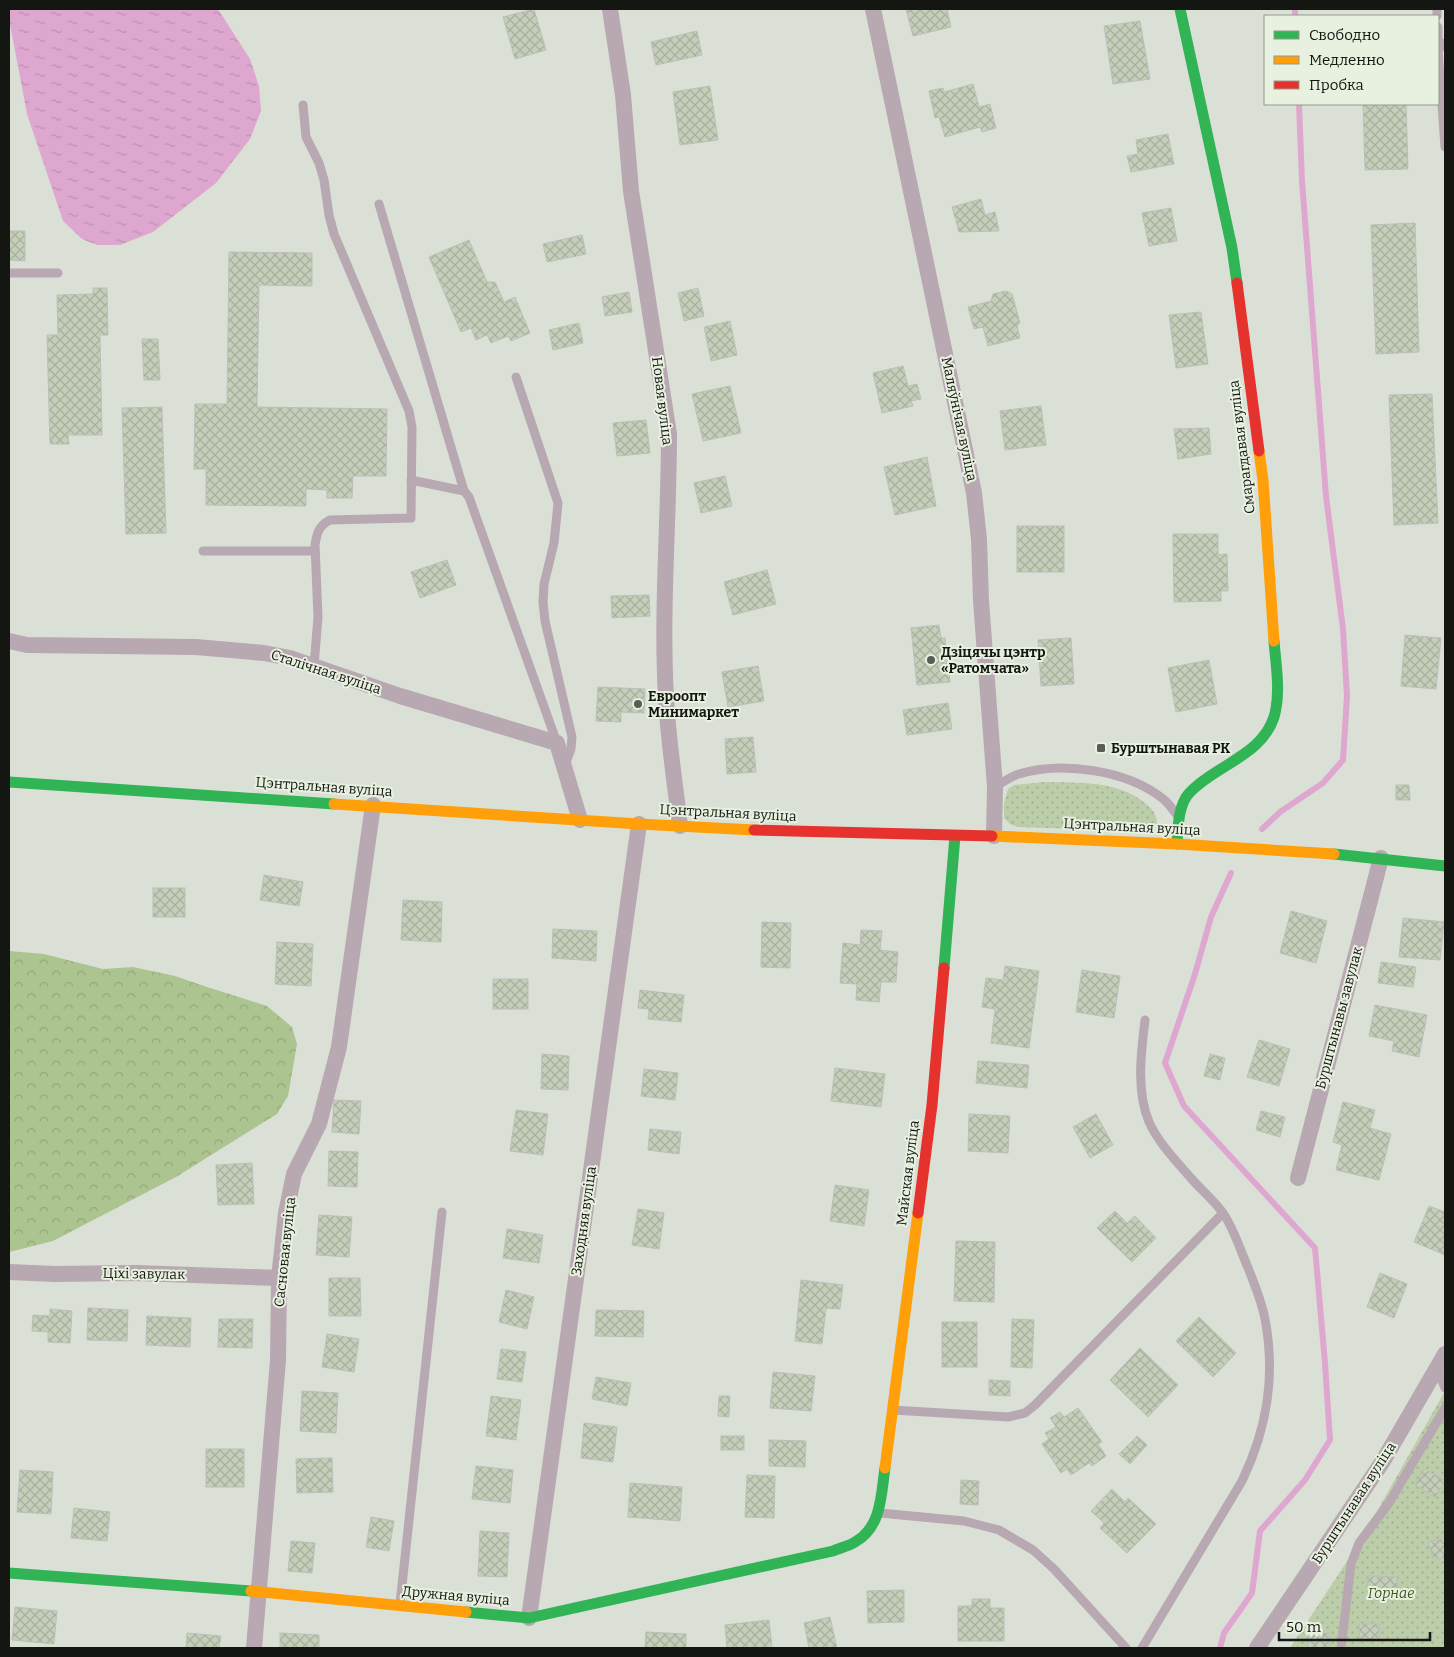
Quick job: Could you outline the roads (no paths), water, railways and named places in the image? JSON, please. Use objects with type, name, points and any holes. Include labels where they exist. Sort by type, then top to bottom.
[{"type":"street","name":"Новая вуліца","points":[[610,9],[623,96],[631,192],[669,434],[664,590],[666,697],[680,826]]},
{"type":"street","name":"Маляўнічая вуліца","points":[[873,9],[974,493],[979,539],[982,611],[995,787],[994,836]]},
{"type":"street","name":"Смарагдавая вуліца","points":[[1177,844],[1179,817],[1187,795],[1210,774],[1258,745],[1270,729],[1276,716],[1278,699],[1263,480],[1232,248],[1180,9]]},
{"type":"street","name":"Сталічная вуліца","points":[[9,641],[27,646],[239,650],[290,658],[400,696],[557,743]]},
{"type":"street","points":[[557,743],[580,820]]},
{"type":"street","name":"Цэнтральная вуліца","points":[[9,782],[639,824],[776,831],[994,836],[1177,844],[1381,858],[1445,866]]},
{"type":"street","name":"Сасновая вуліца","points":[[254,1648],[278,1360],[279,1278],[286,1213],[294,1174],[319,1124],[339,1047],[372,806]]},
{"type":"street","name":"Заходняя вуліца","points":[[529,1618],[639,824]]},
{"type":"street","name":"Майская вуліца","points":[[880,1513],[932,1105],[955,836]]},
{"type":"street","name":"Бурштынавы завулак","points":[[1298,1178],[1381,858]]},
{"type":"street","name":"Ціхі завулак","points":[[9,1272],[54,1274],[136,1273],[279,1278]]},
{"type":"street","name":"Бурштынавая вуліца","points":[[1257,1648],[1383,1460],[1445,1354]]},
{"type":"street","name":"Дружная вуліца","points":[[9,1573],[258,1592],[529,1618],[833,1551],[856,1542],[868,1531],[880,1513]]},
{"type":"lane","points":[[1439,64],[1445,147]]},
{"type":"lane","points":[[303,105],[306,136],[319,163],[324,180],[334,234],[409,411],[412,427],[411,518],[330,520],[320,525],[316,534],[318,617],[314,666]]},
{"type":"lane","points":[[380,204],[464,491],[470,497],[557,743]]},
{"type":"lane","points":[[9,274],[58,273]]},
{"type":"lane","points":[[516,377],[558,503],[554,543],[544,584],[543,602],[545,621],[572,737],[571,749],[564,768]]},
{"type":"lane","points":[[412,480],[464,491]]},
{"type":"lane","points":[[203,551],[315,551]]},
{"type":"lane","points":[[995,787],[1017,774],[1052,768],[1089,770],[1123,776],[1163,798],[1179,817]]},
{"type":"lane","points":[[1142,1648],[1242,1481],[1254,1457],[1266,1416],[1269,1394],[1269,1362],[1265,1319],[1258,1290],[1223,1213],[1165,1147],[1150,1122],[1142,1094],[1141,1060],[1145,1020]]},
{"type":"lane","points":[[399,1606],[442,1212]]},
{"type":"lane","points":[[893,1410],[1008,1417],[1025,1413],[1223,1213]]},
{"type":"lane","points":[[1437,1369],[1445,1388]]},
{"type":"lane","points":[[1341,1648],[1351,1564],[1359,1543],[1388,1503],[1445,1408]]},
{"type":"lane","points":[[880,1513],[964,1521],[999,1530],[1033,1550],[1054,1569],[1126,1648]]},
{"type":"water","points":[[9,9],[218,9],[250,59],[259,86],[261,111],[250,139],[216,183],[153,232],[120,245],[97,245],[82,239],[63,221],[27,114],[9,19]]},
{"type":"waterway","points":[[1295,9],[1295,15]]},
{"type":"waterway","points":[[1262,829],[1280,812],[1323,783],[1343,760],[1347,696],[1343,629],[1326,496],[1302,181],[1299,105]]},
{"type":"waterway","points":[[1220,1648],[1224,1633],[1252,1593],[1260,1531],[1305,1480],[1330,1440],[1315,1248],[1184,1106],[1165,1063],[1195,974],[1211,917],[1231,873]]},
{"type":"place","name":"Дзіцячы цэнтр «Ратомчата»","points":[[931,660]]},
{"type":"place","name":"Евроопт Минимаркет","points":[[638,704]]},
{"type":"place","name":"Бурштынавая РК","points":[[1101,748]]},
{"type":"park label","name":"Горнае","points":[[1391,1593]]}]
